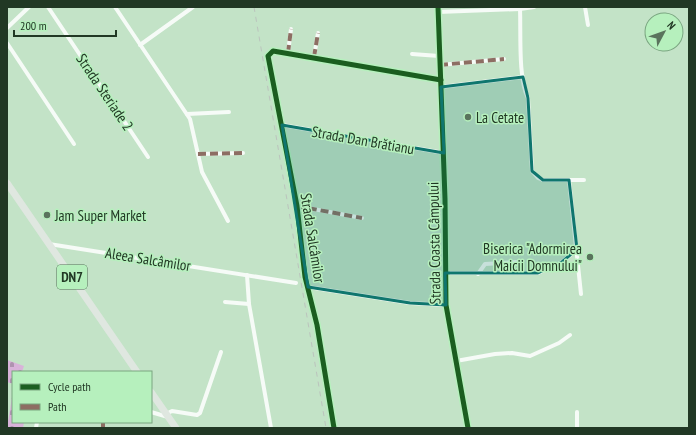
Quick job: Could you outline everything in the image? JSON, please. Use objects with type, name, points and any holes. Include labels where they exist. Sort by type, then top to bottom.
[{"type":"main road","name":"DN7","points":[[7,183],[136,371]]},
{"type":"main road","points":[[152,393],[176,428]]},
{"type":"street","points":[[7,28],[29,7]]},
{"type":"street","name":"Strada Steriade 2","points":[[48,7],[148,157]]},
{"type":"street","points":[[114,7],[192,123],[202,172],[228,221]]},
{"type":"street","points":[[140,45],[193,7]]},
{"type":"street","points":[[438,9],[520,9],[534,7]]},
{"type":"street","points":[[585,7],[588,25]]},
{"type":"street","name":"Strada Coasta Câmpului","points":[[438,9],[444,153],[446,305],[468,428]]},
{"type":"street","points":[[520,9],[524,91],[528,98],[532,171],[538,178],[543,180],[584,180]]},
{"type":"street","points":[[291,29],[288,53],[441,80]]},
{"type":"street","points":[[314,57],[318,33]]},
{"type":"street","points":[[7,43],[74,144]]},
{"type":"street","name":"Strada Salcâmilor","points":[[288,53],[273,51],[270,53],[269,63],[297,206],[308,287],[334,428]]},
{"type":"street","points":[[412,54],[439,56]]},
{"type":"street","points":[[440,65],[504,59]]},
{"type":"street","points":[[441,87],[523,77]]},
{"type":"street","points":[[187,114],[229,112]]},
{"type":"street","name":"Strada Dan Brătianu","points":[[282,126],[444,153]]},
{"type":"street","points":[[198,154],[243,154]]},
{"type":"street","points":[[569,180],[581,294]]},
{"type":"street","points":[[297,206],[362,218]]},
{"type":"street","name":"Aleea Salcâmilor","points":[[49,244],[296,284]]},
{"type":"street","points":[[445,273],[538,273],[562,262],[577,249]]},
{"type":"street","points":[[478,274],[484,264],[516,262]]},
{"type":"street","points":[[246,275],[249,304],[271,428]]},
{"type":"street","points":[[308,287],[410,303],[446,305]]},
{"type":"street","points":[[225,302],[249,304]]},
{"type":"street","points":[[456,361],[495,354],[512,353],[530,356],[559,343],[570,335]]},
{"type":"street","points":[[152,412],[167,415],[172,411],[192,414],[200,413],[221,352]]},
{"type":"street","points":[[577,412],[577,428]]},
{"type":"street","points":[[103,423],[103,428]]},
{"type":"highlighted area","points":[[523,77],[528,98],[532,171],[543,180],[569,180],[577,249],[562,262],[538,273],[445,273],[446,305],[410,303],[308,287],[282,125],[444,153],[441,87]]},
{"type":"green space","points":[[7,360],[24,366],[22,371],[12,371],[12,384],[7,382]]},
{"type":"green space","points":[[12,397],[12,423],[24,423],[23,428],[7,428]]},
{"type":"railway","points":[[254,7],[326,428]]},
{"type":"marked path","points":[[288,53],[291,29]]},
{"type":"marked path","points":[[314,57],[318,33]]},
{"type":"marked path","points":[[440,65],[504,59]]},
{"type":"marked path","points":[[198,154],[243,153]]},
{"type":"marked path","points":[[297,206],[362,218]]},
{"type":"marked path","points":[[103,423],[103,428]]},
{"type":"cycle path","points":[[438,7],[445,199],[446,305],[468,428]]},
{"type":"cycle path","points":[[334,428],[317,325],[305,277],[297,206],[268,56],[273,51],[441,80]]},
{"type":"place","name":"La Cetate","points":[[468,117]]},
{"type":"place","name":"Jam Super Market","points":[[47,215]]},
{"type":"place","name":"Biserica \"Adormirea Maicii Domnului\"","points":[[590,257]]}]
